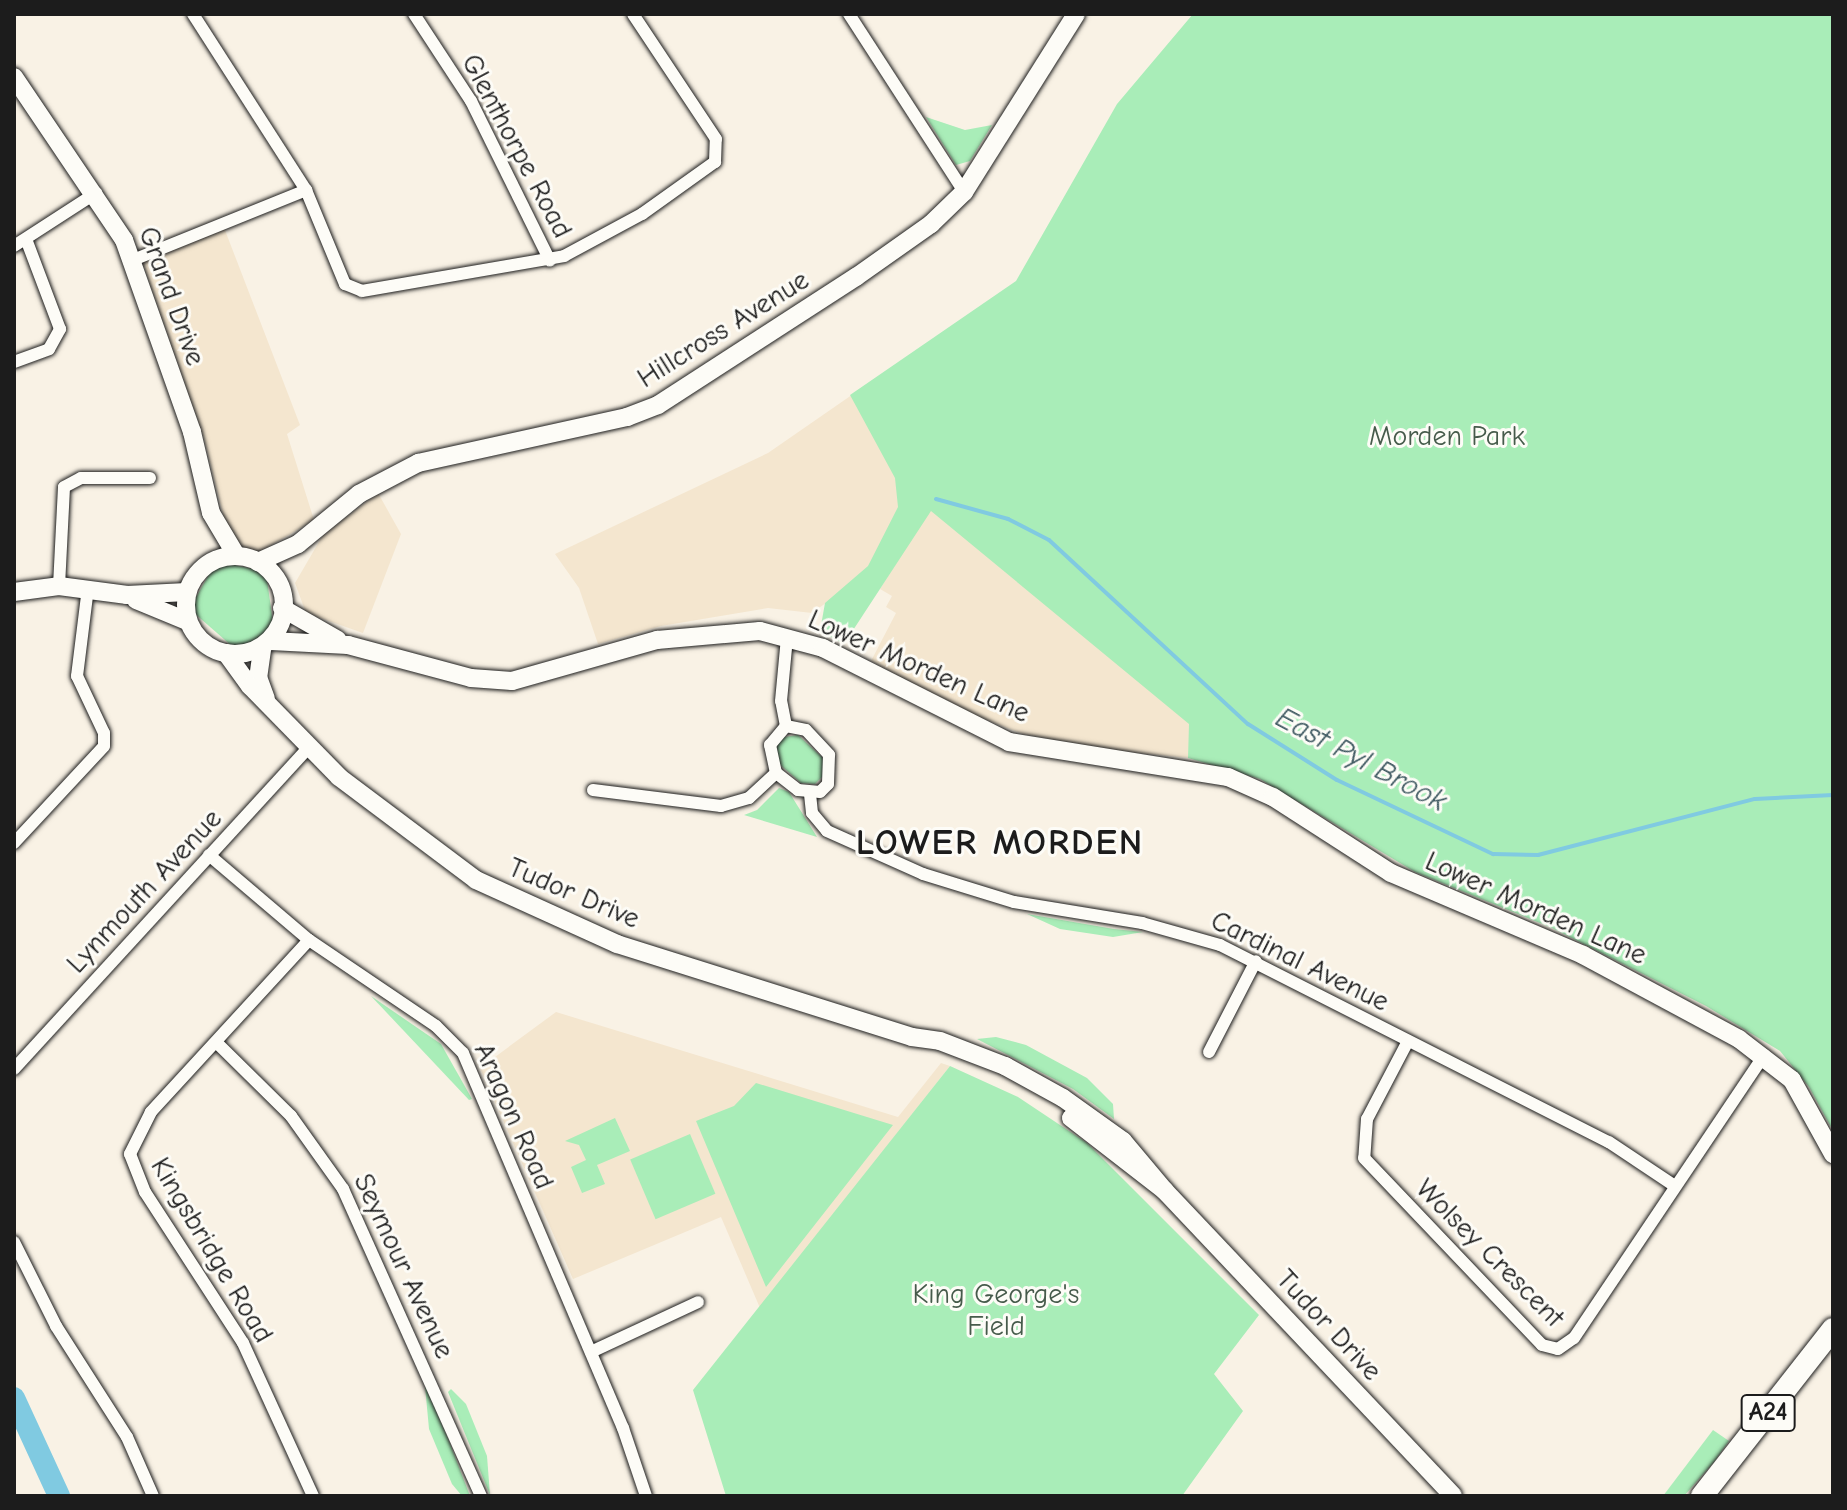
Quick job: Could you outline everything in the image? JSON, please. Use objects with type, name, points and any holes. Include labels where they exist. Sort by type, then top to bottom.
[{"type":"highway","name":"A24","points":[[1702,1496],[1833,1329]]},
{"type":"street","points":[[193,14],[306,190],[345,284],[362,291],[550,261],[635,218],[717,158],[716,139],[633,14]]},
{"type":"street","name":"Glenthorpe Road","points":[[414,14],[471,101],[550,261]]},
{"type":"street","points":[[849,14],[964,192]]},
{"type":"street","name":"Hillcross Avenue","points":[[258,562],[298,544],[359,494],[418,463],[627,417],[670,399],[912,239],[964,192],[1076,14]]},
{"type":"street","name":"Grand Drive","points":[[14,77],[96,193],[133,260],[198,453],[211,513],[207,561]]},
{"type":"street","points":[[133,260],[306,190]]},
{"type":"street","points":[[14,362],[49,349],[60,329],[20,242],[96,193]]},
{"type":"street","points":[[59,586],[64,487],[81,478],[150,478]]},
{"type":"street","name":"Grand Drive","points":[[211,513],[236,555]]},
{"type":"street","name":"Hillcross Avenue","points":[[276,582],[298,544]]},
{"type":"street","points":[[187,621],[187,592],[207,561],[236,555],[258,562],[276,582],[282,608],[283,622],[267,646],[258,677],[268,702]]},
{"type":"street","points":[[14,592],[59,586],[127,595],[187,592]]},
{"type":"street","points":[[14,843],[104,746],[104,733],[77,676],[88,588]]},
{"type":"street","points":[[127,595],[187,621],[226,653],[240,656],[267,646]]},
{"type":"street","name":"Lower Morden Lane","points":[[282,608],[348,645],[471,678],[512,681],[673,637],[740,630],[787,637],[840,656],[1009,742],[1205,772],[1249,785],[1391,873],[1583,955],[1764,1055],[1792,1080],[1833,1154]]},
{"type":"street","points":[[786,726],[781,701],[787,637]]},
{"type":"street","name":"Lower Morden Lane","points":[[267,646],[348,645]]},
{"type":"street","name":"Tudor Drive","points":[[226,653],[310,746],[375,808],[427,847],[529,906],[630,948],[978,1055],[1052,1091],[1123,1141],[1165,1191],[1453,1496]]},
{"type":"street","points":[[786,726],[814,736],[829,755],[828,784],[810,794],[776,773],[770,745],[786,726]]},
{"type":"street","name":"Lynmouth Avenue","points":[[14,1069],[310,746]]},
{"type":"street","points":[[593,790],[721,806],[749,798],[776,773]]},
{"type":"street","name":"Cardinal Avenue","points":[[810,794],[812,813],[827,831],[923,874],[1014,902],[1169,928],[1256,961],[1615,1146],[1675,1186]]},
{"type":"street","points":[[14,822],[24,832]]},
{"type":"street","name":"Aragon Road","points":[[209,855],[309,940],[436,1026],[463,1053],[591,1352],[646,1496]]},
{"type":"street","name":"Kingsbridge Road","points":[[309,940],[142,1123],[132,1142],[130,1162],[243,1343],[313,1496]]},
{"type":"street","points":[[1209,1052],[1256,961]]},
{"type":"street","name":"Wolsey Crescent","points":[[1408,1041],[1367,1119],[1364,1158],[1542,1345],[1558,1349],[1574,1338],[1764,1055]]},
{"type":"street","name":"Seymour Avenue","points":[[217,1043],[291,1116],[348,1198],[481,1496]]},
{"type":"street","points":[[14,1242],[56,1326],[127,1437],[153,1496]]},
{"type":"street","points":[[591,1352],[698,1302]]},
{"type":"shaded area","points":[[223,225],[300,425],[287,434],[314,520],[258,553],[241,549],[229,538],[204,438],[141,258]]},
{"type":"shaded area","points":[[859,390],[916,487],[866,574],[812,613],[768,608],[661,626],[598,644],[579,588],[555,554],[768,453]]},
{"type":"shaded area","points":[[378,493],[401,534],[363,633],[306,613],[295,583],[323,535]]},
{"type":"shaded area","points":[[930,509],[1191,723],[1190,758],[1116,751],[1023,734],[968,713],[871,661],[896,613],[886,607],[892,596],[880,589]]},
{"type":"shaded area","points":[[556,1012],[898,1117],[941,1063],[950,1066],[760,1308],[721,1217],[573,1279],[480,1068]]},
{"type":"green space","name":"Morden Park","points":[[1193,14],[1833,14],[1833,1131],[1809,1087],[1780,1051],[1706,1006],[1552,928],[1415,872],[1260,779],[1188,758],[1189,724],[931,511],[844,644],[820,631],[825,603],[868,566],[898,507],[895,478],[850,395],[1016,281],[1117,104]]},
{"type":"green space","points":[[926,117],[965,130],[992,125],[970,161],[956,165]]},
{"type":"green space","points":[[224,563],[258,570],[267,580],[274,629],[249,648],[233,647],[193,612],[194,601],[213,567]]},
{"type":"green space","points":[[798,735],[825,760],[824,775],[815,784],[801,783],[778,763],[776,747],[784,737]]},
{"type":"green space","points":[[779,788],[789,792],[817,837],[744,815],[757,810]]},
{"type":"green space","points":[[1027,914],[1143,932],[1113,937],[1060,929]]},
{"type":"green space","points":[[371,996],[441,1044],[472,1099],[469,1100]]},
{"type":"green space","points":[[996,1037],[1026,1045],[1087,1078],[1113,1104],[1114,1119],[1073,1089],[977,1039]]},
{"type":"green space","name":"King George's Field","points":[[950,1066],[1018,1097],[1087,1143],[1259,1315],[1214,1374],[1243,1411],[1182,1496],[726,1496],[693,1390]]},
{"type":"green space","points":[[756,1083],[893,1125],[766,1287],[696,1121],[734,1106]]},
{"type":"green space","points":[[615,1118],[630,1151],[597,1165],[605,1184],[582,1193],[571,1167],[586,1160],[579,1145],[565,1141]]},
{"type":"green space","points":[[690,1134],[715,1194],[656,1219],[630,1159]]},
{"type":"green space","points":[[425,1386],[470,1496],[462,1496],[452,1484],[429,1429]]},
{"type":"green space","points":[[451,1389],[466,1404],[487,1456],[490,1495],[448,1392]]},
{"type":"green space","points":[[1713,1430],[1729,1441],[1714,1462],[1684,1496],[1663,1496]]},
{"type":"waterway","name":"East Pyl Brook","points":[[936,499],[1008,519],[1049,540],[1248,724],[1337,780],[1493,854],[1538,855],[1755,799],[1833,795]]},
{"type":"waterway","points":[[14,1398],[59,1496]]},
{"type":"district","name":"LOWER MORDEN","points":[[1000,843]]}]
